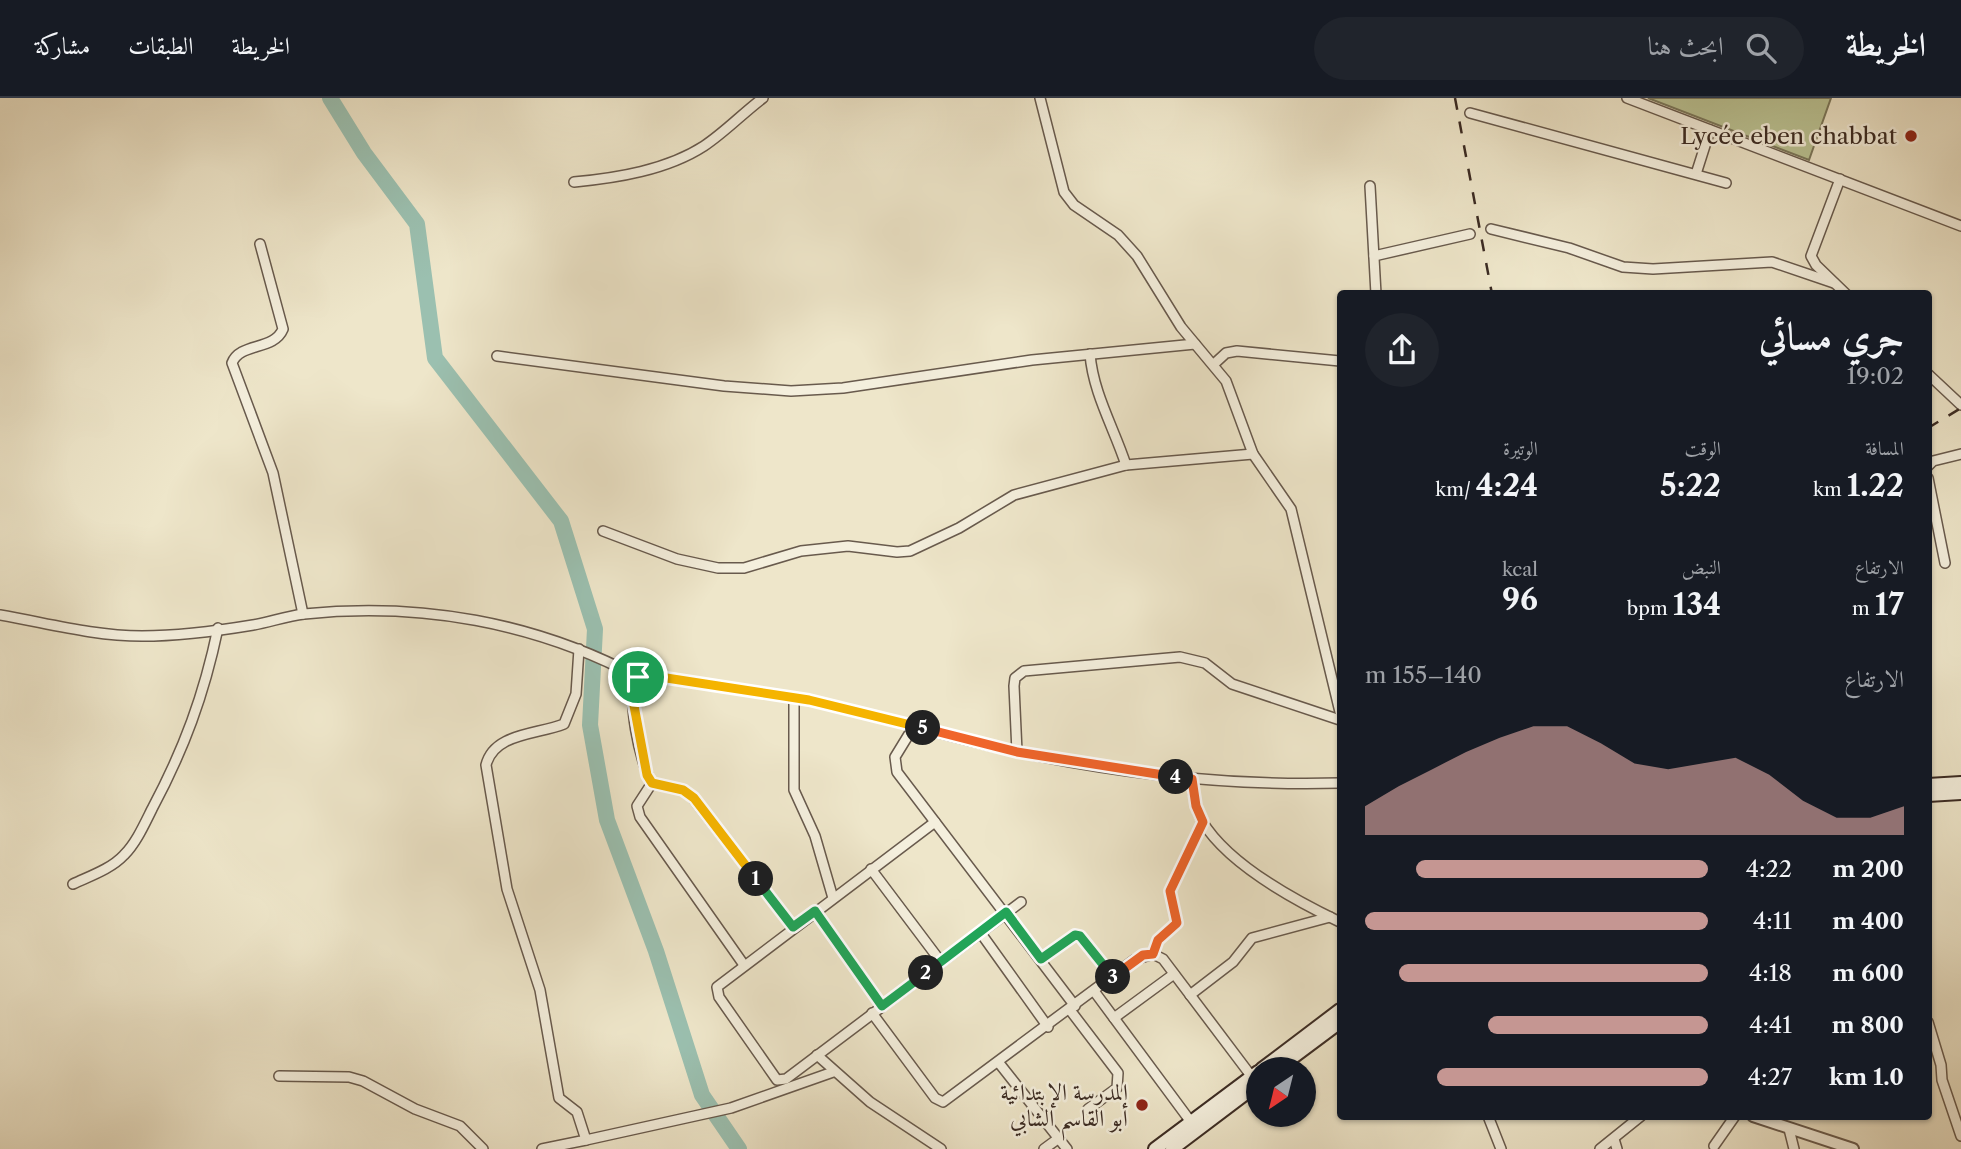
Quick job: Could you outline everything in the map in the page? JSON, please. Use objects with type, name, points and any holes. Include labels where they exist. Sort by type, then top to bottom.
[{"type":"main road","points":[[1932,785],[1961,783]]},
{"type":"main road","points":[[1932,795],[1961,793]]},
{"type":"main road","points":[[1280,1057],[1337,1012]]},
{"type":"main road","points":[[1293,1057],[1337,1024]]},
{"type":"main road","points":[[1155,1149],[1246,1083]]},
{"type":"main road","points":[[1172,1149],[1246,1085]]},
{"type":"street","points":[[574,182],[635,173],[678,159],[704,146],[763,98]]},
{"type":"street","points":[[1041,98],[1064,192],[1074,205],[1118,235],[1137,256],[1195,344],[1214,364],[1234,400],[1253,454],[1291,509],[1337,696]]},
{"type":"street","points":[[1627,98],[1961,226]]},
{"type":"street","points":[[1469,113],[1726,183]]},
{"type":"street","points":[[1696,174],[1710,130]]},
{"type":"street","points":[[1840,179],[1811,256],[1815,265],[1842,290]]},
{"type":"street","points":[[1370,186],[1376,290]]},
{"type":"street","points":[[1490,229],[1631,268],[1772,262],[1787,264],[1835,283]]},
{"type":"street","points":[[1374,256],[1470,234]]},
{"type":"street","points":[[260,244],[282,329],[274,340],[239,353],[232,363],[273,473],[303,614]]},
{"type":"street","points":[[497,356],[724,386],[791,391],[843,388],[1090,354],[1195,344]]},
{"type":"street","points":[[1214,364],[1226,353],[1237,351],[1337,361]]},
{"type":"street","points":[[1090,354],[1094,388],[1112,424],[1126,465]]},
{"type":"street","points":[[1932,378],[1961,405]]},
{"type":"street","points":[[603,531],[677,559],[718,568],[744,568],[801,551],[848,545],[897,552],[910,551],[976,519],[1004,499],[1126,465],[1253,454]]},
{"type":"street","points":[[1932,462],[1961,454]]},
{"type":"street","points":[[1932,498],[1945,562]]},
{"type":"street","points":[[0,615],[71,630],[142,636],[218,628],[303,614],[365,611],[438,613],[487,622],[579,649],[638,677],[647,675],[794,698],[1017,752],[1192,779],[1337,783]]},
{"type":"street","points":[[73,884],[106,869],[124,856],[138,836],[170,776],[202,697],[218,628]]},
{"type":"street","points":[[579,649],[576,694],[564,723],[540,733],[504,740],[489,752],[486,765],[507,889],[540,990],[559,1098],[577,1112],[586,1140]]},
{"type":"street","points":[[1017,752],[1014,686],[1015,678],[1024,671],[1180,657],[1196,659],[1232,684],[1337,719]]},
{"type":"street","points":[[638,677],[632,695],[642,756],[652,783]]},
{"type":"street","points":[[794,698],[794,790],[815,836],[833,898]]},
{"type":"street","points":[[914,726],[899,750],[895,765],[902,780],[1041,959],[1118,1073],[1117,1088],[1088,1109]]},
{"type":"street","points":[[1192,779],[1196,806],[1203,822],[1218,841],[1258,873],[1337,920]]},
{"type":"street","points":[[652,783],[683,790],[694,798],[793,927]]},
{"type":"street","points":[[652,783],[637,806],[640,817],[744,965]]},
{"type":"street","points":[[935,822],[719,985],[716,992],[775,1078],[784,1080],[1021,902]]},
{"type":"street","points":[[1153,954],[1158,940],[1177,923],[1170,891],[1203,822]]},
{"type":"street","points":[[871,869],[941,962]]},
{"type":"street","points":[[815,911],[882,1006]]},
{"type":"street","points":[[1190,995],[1233,962],[1252,938],[1331,917]]},
{"type":"street","points":[[980,932],[1048,1027]]},
{"type":"street","points":[[1041,959],[1075,935],[1080,936],[1112,977]]},
{"type":"street","points":[[872,1013],[939,1101],[946,1101],[1112,977],[1143,955],[1153,954],[1163,959],[1246,1062]]},
{"type":"street","points":[[1114,1018],[1174,974]]},
{"type":"street","points":[[1094,991],[1191,1122]]},
{"type":"street","points":[[1932,1035],[1941,1065],[1942,1080],[1959,1120],[1961,1136]]},
{"type":"street","points":[[817,1055],[833,1072],[870,1102],[942,1149]]},
{"type":"street","points":[[999,1063],[1067,1149]]},
{"type":"street","points":[[542,1149],[732,1108],[833,1072]]},
{"type":"street","points":[[279,1076],[349,1077],[363,1081],[415,1108],[460,1125],[483,1149]]},
{"type":"street","points":[[1490,1120],[1501,1149]]},
{"type":"street","points":[[1600,1149],[1637,1120]]},
{"type":"street","points":[[1714,1146],[1732,1120]]},
{"type":"street","points":[[1765,1120],[1853,1149]]},
{"type":"street","points":[[1789,1129],[1794,1149]]},
{"type":"street","points":[[1044,1149],[1059,1138]]},
{"type":"street","points":[[1614,1139],[1617,1149]]},
{"type":"green space","points":[[1648,98],[1831,98],[1809,160]]},
{"type":"waterway","points":[[330,98],[364,153],[417,224],[435,358],[561,521],[595,629],[590,725],[607,820],[656,951],[702,1095],[739,1149]]},
{"type":"railway","points":[[1455,98],[1491,290]]},
{"type":"railway","points":[[1932,426],[1961,408]]},
{"type":"place","name":"Lycée eben chabbat","points":[[1911,136]]},
{"type":"place","name":"المدرسة الإبتدائية أبو القاسم الشابي","points":[[1142,1105]]},
{"type":"route","points":[[647,675],[809,700],[1017,752],[1192,779],[1196,806],[1203,822],[1170,891],[1178,917],[1177,923],[1154,944],[1153,954],[1134,960],[1112,977],[1080,936],[1075,935],[1068,939],[1041,959],[1006,912],[882,1006],[815,911],[793,927],[694,798],[683,790],[652,783],[642,756],[632,695],[633,684],[638,677],[647,675]]}]
